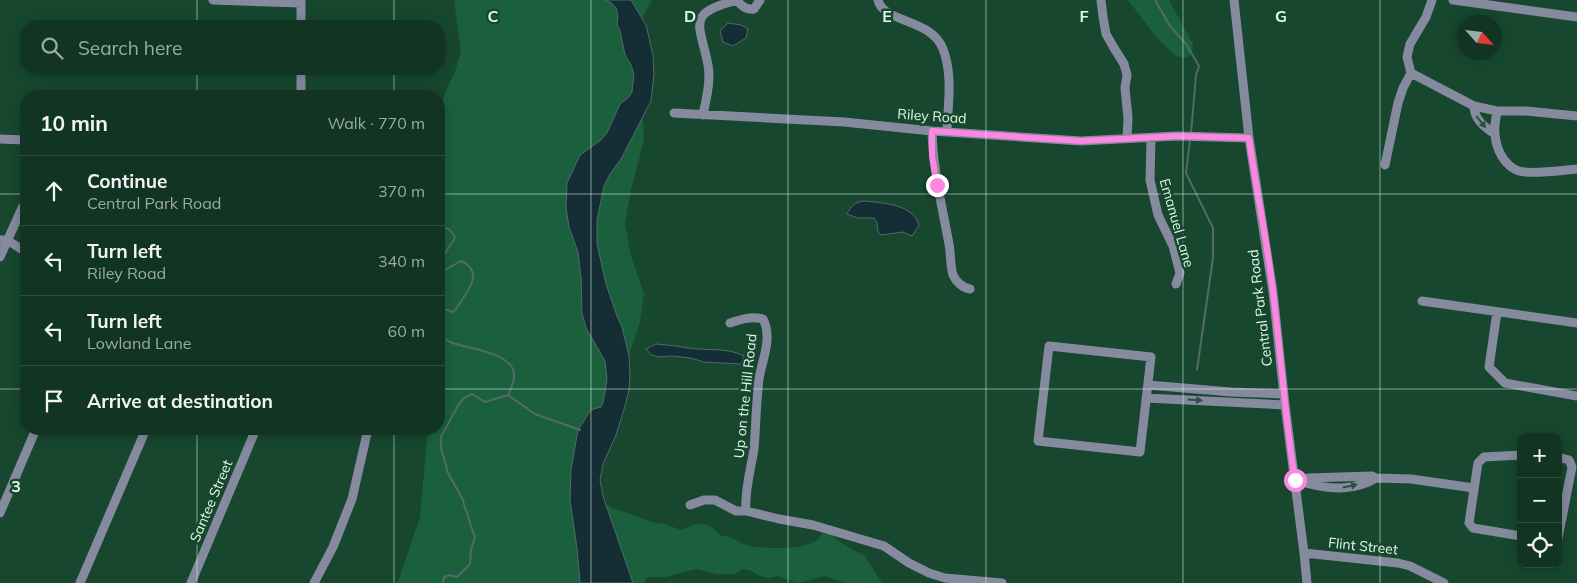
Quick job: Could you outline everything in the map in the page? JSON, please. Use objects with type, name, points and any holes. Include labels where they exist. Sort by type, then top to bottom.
[{"type":"street","points":[[213,0],[301,2],[301,20]]},
{"type":"street","points":[[703,116],[709,83],[708,66],[700,35],[700,23],[703,14],[720,5],[737,0],[740,5],[750,9],[754,8],[760,0]]},
{"type":"street","points":[[878,0],[879,6],[888,14],[921,26],[934,36],[943,47],[950,80],[947,131]]},
{"type":"street","points":[[1101,0],[1106,34],[1124,64],[1127,75],[1125,88],[1128,118],[1127,138]]},
{"type":"street","name":"Central Park Road","points":[[1234,0],[1249,138],[1267,244],[1284,405],[1299,481],[1307,583]]},
{"type":"street","points":[[1385,165],[1398,103],[1411,73],[1407,57],[1410,44],[1426,17],[1432,0]]},
{"type":"street","points":[[1453,0],[1577,17]]},
{"type":"street","points":[[1411,73],[1474,106],[1497,111],[1526,111],[1577,116]]},
{"type":"street","points":[[301,75],[301,90]]},
{"type":"street","points":[[1474,106],[1474,112],[1479,121],[1485,128],[1495,134]]},
{"type":"street","points":[[1497,111],[1495,134],[1500,154],[1509,165],[1519,171],[1530,172],[1577,169]]},
{"type":"street","name":"Riley Road","points":[[674,113],[844,122],[932,131],[1081,141],[1127,138],[1151,139],[1177,136],[1249,138]]},
{"type":"street","points":[[932,131],[932,156],[950,245],[953,275],[957,282],[970,289]]},
{"type":"street","points":[[0,139],[20,140]]},
{"type":"street","name":"Emanuel Lane","points":[[1151,139],[1150,180],[1158,215],[1173,246],[1178,265],[1180,273],[1176,284]]},
{"type":"street","points":[[0,257],[4,240],[20,212]]},
{"type":"street","points":[[4,240],[20,249]]},
{"type":"street","points":[[1422,301],[1577,323]]},
{"type":"street","points":[[1497,312],[1489,368],[1505,383],[1577,396]]},
{"type":"street","name":"Up on the Hill Road","points":[[730,323],[754,317],[763,319],[767,326],[765,358],[756,397],[754,448],[745,502],[746,511]]},
{"type":"street","points":[[1049,346],[1151,357],[1148,385],[1140,452],[1038,441],[1049,346]]},
{"type":"street","points":[[1148,385],[1231,392],[1284,394]]},
{"type":"street","points":[[1146,398],[1284,405]]},
{"type":"street","points":[[0,513],[33,435]]},
{"type":"street","points":[[80,583],[143,435]]},
{"type":"street","name":"Santee Street","points":[[191,583],[253,435]]},
{"type":"street","points":[[314,583],[333,547],[352,499],[367,435]]},
{"type":"street","points":[[1517,455],[1484,457],[1478,463],[1469,523],[1473,528],[1517,535]]},
{"type":"street","points":[[1561,523],[1572,467],[1568,460],[1562,458]]},
{"type":"street","points":[[1299,481],[1331,488],[1347,488],[1376,478],[1411,479],[1474,488]]},
{"type":"street","points":[[690,505],[704,500],[715,500],[736,511],[746,511],[779,519],[813,524],[884,546],[909,563],[929,573],[945,578],[1002,583]]},
{"type":"street","name":"Flint Street","points":[[1304,553],[1398,563],[1410,566],[1444,583]]},
{"type":"green space","points":[[454,0],[652,0],[642,19],[639,49],[644,140],[631,190],[625,224],[631,256],[644,294],[640,322],[629,356],[601,407],[576,441],[571,470],[570,500],[580,583],[396,583],[420,517],[427,435],[445,435],[445,94],[455,72],[461,51]]},
{"type":"green space","points":[[1128,0],[1169,0],[1193,44],[1192,54],[1186,58],[1176,56],[1156,37]]},
{"type":"green space","points":[[605,505],[681,530],[698,524],[707,525],[712,527],[721,536],[731,538],[746,545],[762,547],[784,548],[804,546],[819,538],[823,531],[831,525],[835,530],[834,537],[849,548],[865,556],[882,583],[846,583],[825,576],[797,583],[778,576],[770,578],[760,576],[743,569],[735,574],[717,574],[696,569],[665,577],[648,577],[643,583],[633,583]]},
{"type":"water","points":[[605,0],[631,0],[646,25],[653,55],[654,74],[651,101],[621,159],[604,186],[597,220],[597,244],[606,284],[622,327],[629,356],[630,376],[626,403],[616,435],[603,464],[600,480],[603,496],[633,583],[580,583],[570,500],[571,470],[578,430],[591,410],[601,407],[607,379],[605,361],[586,328],[582,313],[578,252],[569,227],[566,208],[567,183],[580,155],[601,140],[607,133],[620,104],[632,92],[634,74],[625,55],[617,24],[616,8]]},
{"type":"water","points":[[728,23],[741,25],[748,29],[746,38],[733,46],[723,42],[720,31]]},
{"type":"water","points":[[864,201],[888,204],[904,209],[916,218],[919,225],[912,236],[903,232],[881,235],[878,232],[877,223],[874,218],[858,218],[847,214],[854,205]]},
{"type":"water","points":[[656,344],[695,349],[724,350],[744,356],[741,364],[704,362],[672,356],[660,357],[652,355],[646,349]]},
{"type":"waterway","points":[[1155,0],[1170,26],[1186,44],[1199,66],[1196,75],[1191,133]]},
{"type":"waterway","points":[[1190,140],[1186,173],[1213,228],[1213,258],[1197,370]]},
{"type":"waterway","points":[[445,228],[455,238],[445,253]]},
{"type":"waterway","points":[[445,270],[461,261],[472,271],[473,277],[469,290],[456,309],[453,312],[445,309]]},
{"type":"waterway","points":[[445,339],[450,342],[489,353],[507,362],[513,369],[514,377],[508,395]]},
{"type":"waterway","points":[[445,430],[464,398],[472,394],[485,402],[508,395]]},
{"type":"waterway","points":[[508,395],[535,414],[580,430]]},
{"type":"waterway","points":[[442,435],[441,448],[448,473],[462,498],[475,538],[471,549],[470,564],[457,577],[450,575],[444,577],[443,583]]},
{"type":"route","points":[[937,185],[932,156],[932,131],[1081,141],[1127,138],[1151,139],[1177,136],[1249,138],[1267,244],[1284,405],[1295,480]]}]
